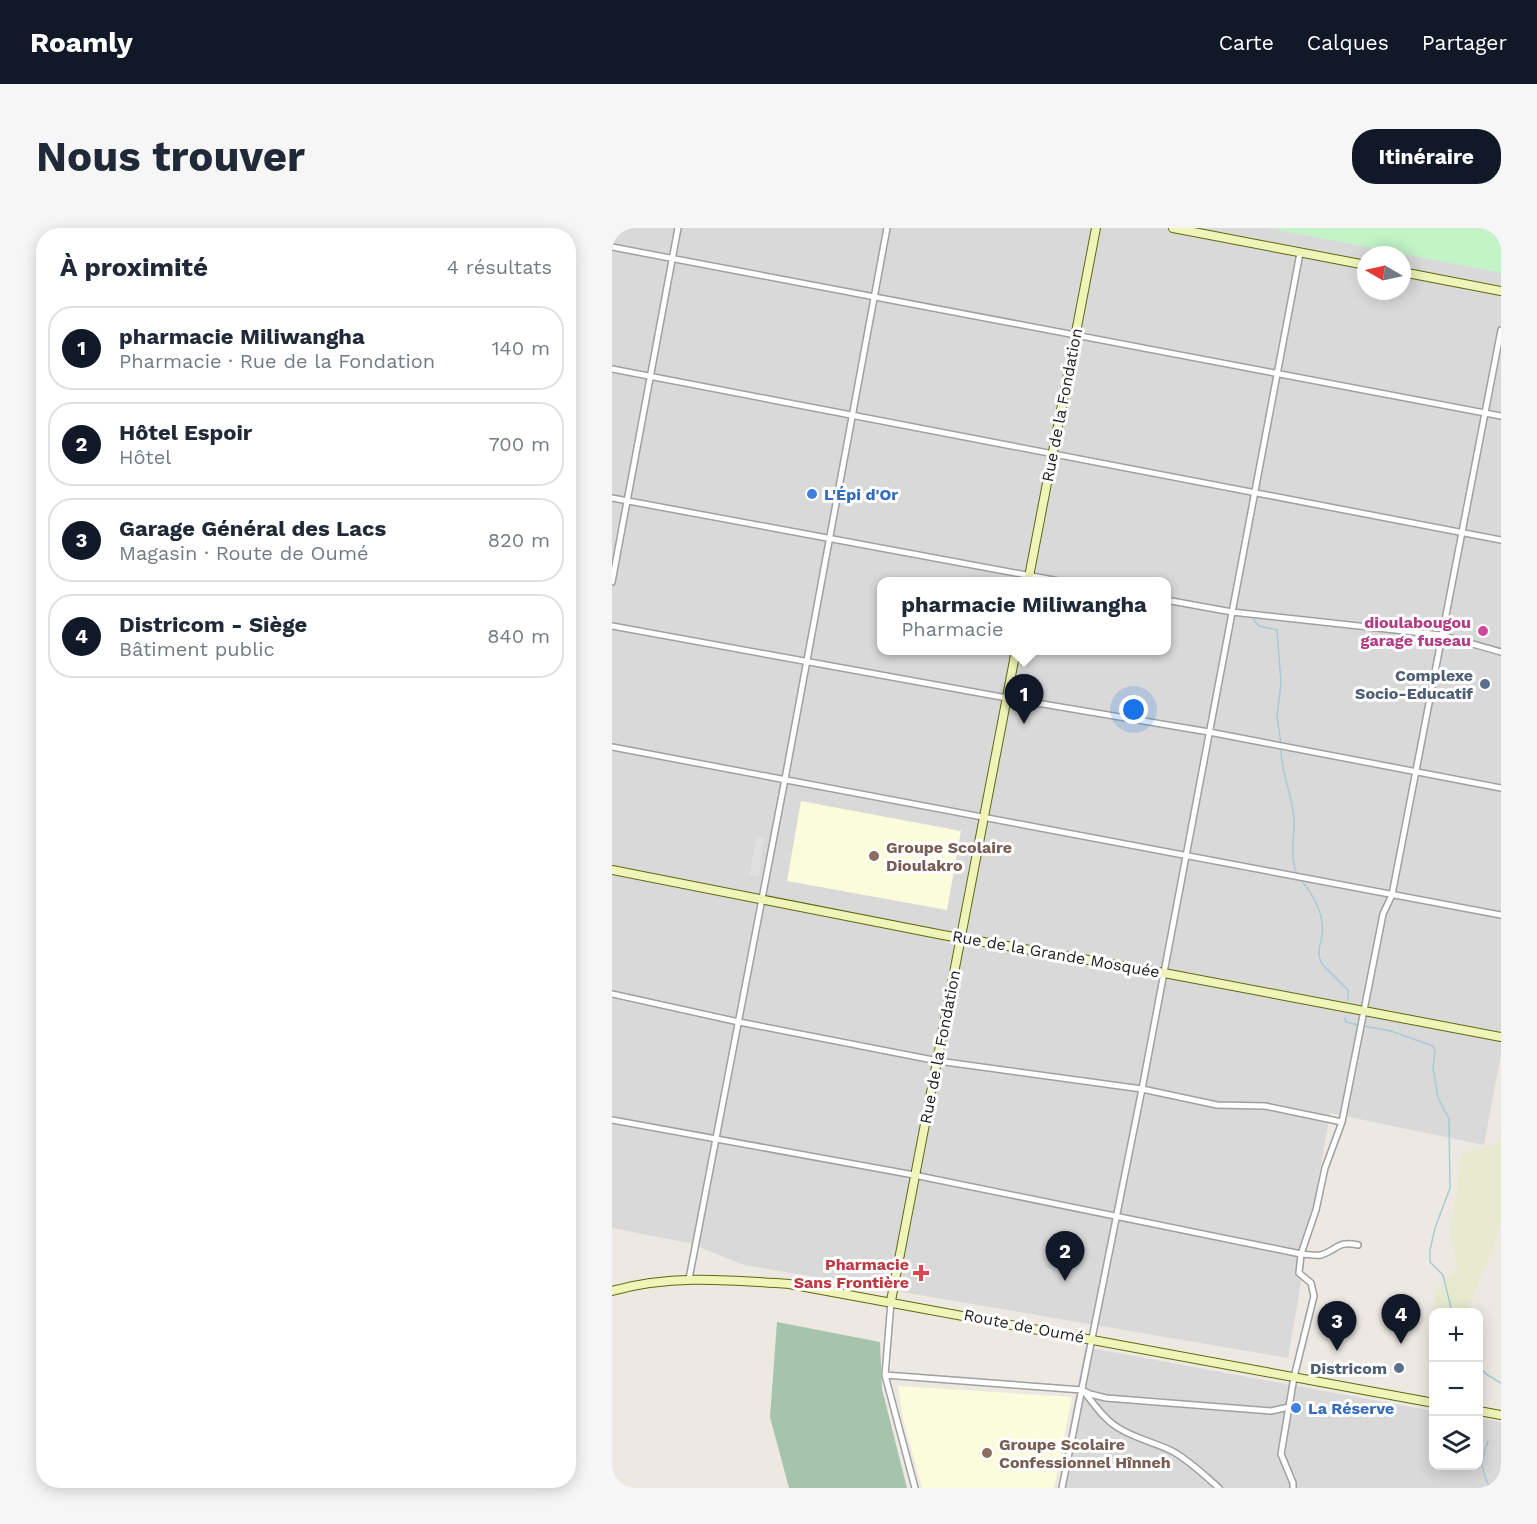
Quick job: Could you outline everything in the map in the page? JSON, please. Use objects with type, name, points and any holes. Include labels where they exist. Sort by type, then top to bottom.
[{"type":"street","points":[[612,582],[678,228]]},
{"type":"street","points":[[689,1279],[785,780],[887,228]]},
{"type":"street","name":"Rue de la Fondation","points":[[1028,577],[1096,228]]},
{"type":"street","points":[[1173,228],[1357,263]]},
{"type":"street","points":[[612,247],[1501,416]]},
{"type":"street","points":[[1062,1488],[1142,1089],[1300,253]]},
{"type":"street","points":[[1411,274],[1501,291]]},
{"type":"street","points":[[1293,1488],[1281,1454],[1294,1377],[1314,1296],[1311,1283],[1299,1273],[1301,1254],[1316,1210],[1325,1168],[1342,1122],[1383,914],[1392,895],[1501,330]]},
{"type":"street","points":[[612,369],[1501,540]]},
{"type":"street","points":[[612,498],[1023,577]]},
{"type":"street","points":[[1171,601],[1232,612],[1442,635],[1501,652]]},
{"type":"street","points":[[612,626],[1007,699],[1209,732],[1501,788]]},
{"type":"street","name":"Rue de la Fondation","points":[[891,1301],[1015,655]]},
{"type":"street","points":[[612,747],[1501,915]]},
{"type":"street","name":"Rue de la Grande Mosquée","points":[[612,870],[961,938],[1164,973],[1501,1037]]},
{"type":"street","points":[[612,994],[739,1022],[938,1061],[1142,1089],[1217,1105],[1265,1106],[1342,1122]]},
{"type":"street","points":[[612,1120],[914,1175],[1301,1254],[1319,1256],[1338,1245],[1349,1243],[1358,1245]]},
{"type":"street","name":"Route de Oumé","points":[[612,1291],[664,1281],[689,1279],[789,1284],[1429,1402]]},
{"type":"street","points":[[891,1301],[885,1375],[915,1488]]},
{"type":"street","points":[[885,1375],[1082,1390],[1106,1398],[1236,1409],[1272,1411],[1289,1407]]},
{"type":"street","points":[[1082,1390],[1118,1428],[1170,1450],[1219,1488]]},
{"type":"street","points":[[1483,1412],[1501,1415]]},
{"type":"shaded area","points":[[612,228],[1501,228],[1501,1054],[1484,1145],[1330,1113],[1288,1358],[744,1265],[689,1243],[612,1228]]},
{"type":"shaded area","name":"Groupe Scolaire Dioulakro","points":[[801,801],[961,831],[947,910],[787,881]]},
{"type":"shaded area","points":[[756,836],[764,838],[759,876],[750,875]]},
{"type":"shaded area","points":[[1501,1132],[1501,1218],[1495,1244],[1469,1308],[1434,1308],[1436,1291],[1458,1267],[1450,1234],[1462,1154],[1498,1143]]},
{"type":"shaded area","points":[[777,1322],[880,1342],[882,1389],[907,1488],[789,1488],[770,1417]]},
{"type":"shaded area","points":[[1085,1347],[1429,1410],[1429,1470],[1483,1470],[1483,1419],[1501,1422],[1501,1488],[1058,1488]]},
{"type":"shaded area","name":"Groupe Scolaire Confessionnel Hînneh","points":[[898,1386],[1072,1397],[1054,1488],[922,1488],[903,1419]]},
{"type":"green space","points":[[1269,228],[1501,228],[1501,273],[1411,256],[1411,246],[1362,246]]},
{"type":"waterway","points":[[1253,619],[1259,626],[1277,630],[1281,683],[1277,716],[1281,744]]},
{"type":"waterway","points":[[1281,749],[1294,818],[1293,854],[1297,874]]},
{"type":"waterway","points":[[1301,880],[1314,899],[1322,921],[1320,960],[1348,990],[1348,1000]]},
{"type":"waterway","points":[[1345,1018],[1346,1022],[1359,1025]]},
{"type":"waterway","points":[[1364,1026],[1391,1031],[1433,1046],[1435,1051],[1433,1068],[1438,1098],[1449,1119],[1450,1188],[1435,1228],[1430,1262],[1443,1275],[1451,1308]]},
{"type":"waterway","points":[[1483,1371],[1501,1383]]},
{"type":"waterway","points":[[1488,1441],[1482,1464],[1490,1488]]},
{"type":"place","name":"L'Épi d'Or","points":[[812,494]]},
{"type":"place","name":"dioulabougou garage fuseau","points":[[1483,631]]},
{"type":"place","name":"Complexe Socio-Educatif","points":[[1485,684]]},
{"type":"place","name":"pharmacie Miliwangha","points":[[1024,724]]},
{"type":"place","name":"Groupe Scolaire Dioulakro","points":[[874,856]]},
{"type":"place","name":"Pharmacie Sans Frontière","points":[[921,1273]]},
{"type":"place","name":"Hôtel Espoir","points":[[1065,1281]]},
{"type":"place","name":"Districom - Siège","points":[[1401,1344]]},
{"type":"place","name":"Garage Général des Lacs","points":[[1337,1351]]},
{"type":"place","name":"Districom","points":[[1399,1368]]},
{"type":"place","name":"La Réserve","points":[[1296,1408]]},
{"type":"place","name":"Groupe Scolaire Confessionnel Hînneh","points":[[987,1453]]}]
